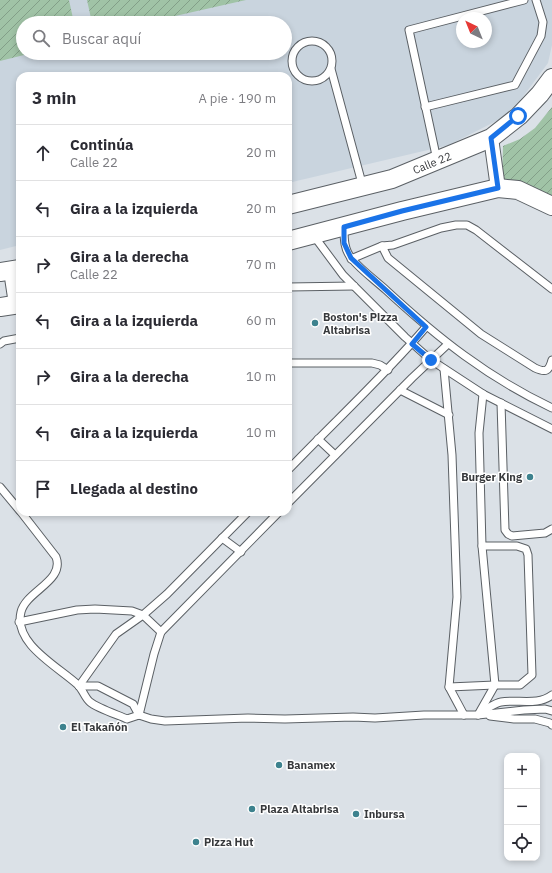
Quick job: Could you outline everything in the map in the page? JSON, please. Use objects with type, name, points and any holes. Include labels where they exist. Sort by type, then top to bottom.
[{"type":"street","name":"Calle 22","points":[[292,204],[392,179],[491,138],[518,116],[540,94],[552,78]]},
{"type":"street","points":[[491,138],[498,188]]},
{"type":"street","points":[[292,240],[402,211],[498,188],[518,190],[552,206]]},
{"type":"street","points":[[10,271],[12,305]]},
{"type":"lane","points":[[437,160],[409,30],[524,0]]},
{"type":"lane","points":[[425,107],[515,85],[541,36],[543,22],[536,0]]},
{"type":"lane","points":[[331,69],[328,74],[316,81],[309,81],[297,75],[292,63],[292,57],[299,45],[305,42],[318,42],[329,49],[332,55],[331,69],[363,187]]},
{"type":"lane","points":[[351,258],[382,246],[393,246],[441,228],[456,225],[467,225],[476,230],[552,289]]},
{"type":"lane","points":[[344,227],[344,243],[351,258],[426,327],[465,358],[504,383],[552,408]]},
{"type":"lane","points":[[314,235],[343,275],[412,344],[431,360],[483,394],[552,429]]},
{"type":"lane","points":[[382,246],[388,258],[481,334],[543,372],[547,371],[551,366],[552,360]]},
{"type":"lane","points":[[292,287],[354,286]]},
{"type":"lane","points":[[292,466],[388,370],[426,327]]},
{"type":"lane","points":[[0,344],[16,339]]},
{"type":"lane","points":[[292,499],[448,344]]},
{"type":"lane","points":[[292,364],[372,363],[380,365],[388,370]]},
{"type":"lane","points":[[444,369],[452,455],[457,597],[449,687],[464,715]]},
{"type":"lane","points":[[400,390],[449,415]]},
{"type":"lane","points":[[478,715],[495,685],[482,546],[479,433],[483,394]]},
{"type":"lane","points":[[501,403],[505,530],[512,536],[546,533],[552,529]]},
{"type":"lane","points":[[318,439],[335,455]]},
{"type":"lane","points":[[0,487],[16,507]]},
{"type":"lane","points":[[23,516],[56,557],[59,564],[56,572],[28,599],[21,611],[19,622],[24,635],[34,648],[79,686],[90,702],[127,719],[139,715],[165,721],[248,718],[375,718],[424,715],[478,715],[545,709],[552,711]]},
{"type":"lane","points":[[79,686],[116,634],[143,615],[168,594],[244,516]]},
{"type":"lane","points":[[139,715],[154,654],[162,632],[275,516]]},
{"type":"lane","points":[[222,538],[241,552]]},
{"type":"lane","points":[[449,687],[520,685],[532,675],[528,555],[526,549],[516,546],[482,546]]},
{"type":"lane","points":[[19,622],[77,610],[95,609],[132,611],[143,615],[162,632]]},
{"type":"lane","points":[[79,686],[98,686],[133,704],[139,715]]},
{"type":"lane","points":[[478,715],[500,702],[534,701],[548,698],[552,695]]},
{"type":"lane","points":[[478,715],[514,719],[535,718],[552,725]]},
{"type":"shaded area","points":[[0,0],[552,0],[552,45],[548,63],[510,114],[449,145],[292,182],[292,72],[16,72],[16,246],[0,250]]},
{"type":"green space","points":[[0,0],[69,0],[72,16],[16,16],[16,57],[0,61]]},
{"type":"green space","points":[[87,0],[246,0],[175,16],[90,16]]},
{"type":"green space","points":[[552,107],[552,199],[502,178],[503,146],[520,139],[535,128]]},
{"type":"place","name":"Boston's Pizza Altabrisa","points":[[315,323]]},
{"type":"place","name":"Burger King","points":[[530,477]]},
{"type":"place","name":"El Takañón","points":[[63,727]]},
{"type":"place","name":"Banamex","points":[[279,765]]},
{"type":"place","name":"Plaza Altabrisa","points":[[252,809]]},
{"type":"place","name":"Inbursa","points":[[356,814]]},
{"type":"place","name":"Pizza Hut","points":[[196,842]]},
{"type":"route","points":[[431,360],[412,344],[426,327],[351,258],[344,243],[344,227],[402,211],[498,188],[491,138],[518,116]]}]
